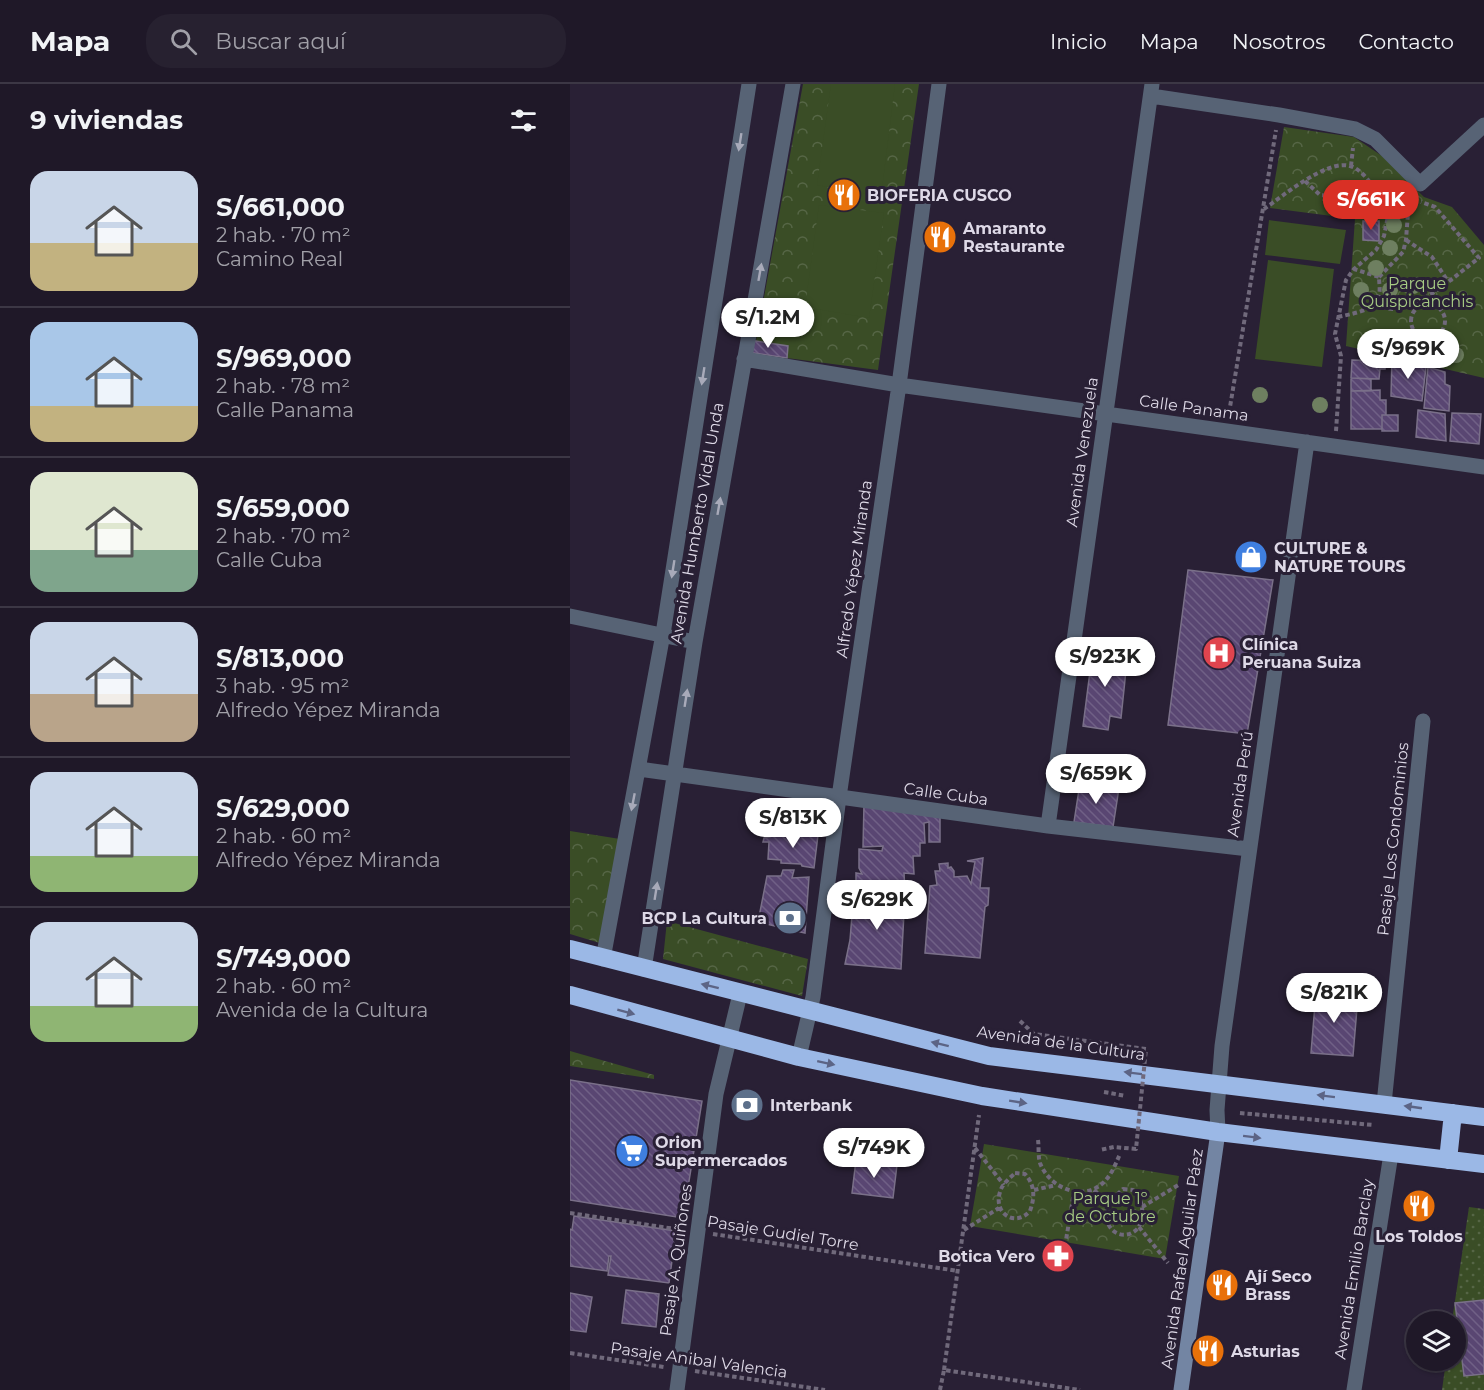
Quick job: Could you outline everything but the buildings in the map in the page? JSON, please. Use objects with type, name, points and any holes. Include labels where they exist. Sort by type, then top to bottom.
[{"type":"highway","name":"Avenida de la Cultura","points":[[570,949],[989,1056],[1484,1117]]},
{"type":"highway","points":[[570,995],[799,1058],[982,1096],[1218,1132],[1484,1164]]},
{"type":"highway","points":[[1448,1160],[1453,1113]]},
{"type":"street","name":"Avenida Humberto Vidal Unda","points":[[603,958],[663,634],[749,84]]},
{"type":"street","name":"Avenida Humberto Vidal Unda","points":[[644,969],[695,642],[794,84]]},
{"type":"street","name":"Alfredo Yépez Miranda","points":[[799,1058],[810,1011],[899,385],[939,84]]},
{"type":"street","points":[[1152,90],[1355,129],[1375,139],[1420,184],[1484,125]]},
{"type":"street","name":"Avenida Venezuela","points":[[1048,826],[1152,90]]},
{"type":"street","name":"Calle Panama","points":[[744,358],[899,385],[1484,467]]},
{"type":"street","name":"Avenida Perú","points":[[1218,1132],[1222,1046],[1307,442]]},
{"type":"street","points":[[570,616],[695,642]]},
{"type":"street","name":"Pasaje Los Condominios","points":[[1384,1104],[1423,721]]},
{"type":"street","name":"Calle Cuba","points":[[639,769],[1048,826],[1249,849]]},
{"type":"street","name":"Pasaje A. Quiñones","points":[[676,1390],[716,1094],[740,994]]},
{"type":"street","name":"Avenida Rafael Aguilar Páez","points":[[1181,1390],[1218,1132]]},
{"type":"street","name":"Avenida Emilio Barclay","points":[[1354,1390],[1390,1154]]},
{"type":"path","points":[[1226,431],[1279,115]]},
{"type":"path","points":[[1263,210],[1320,170],[1337,165],[1351,166],[1367,179],[1389,211]]},
{"type":"path","points":[[1305,182],[1320,195],[1361,198],[1377,194]]},
{"type":"path","points":[[1335,446],[1341,356],[1335,334],[1346,280],[1354,269],[1376,250],[1383,236],[1389,211],[1410,197],[1420,184]]},
{"type":"path","points":[[1338,317],[1353,314],[1374,304],[1379,296],[1378,277],[1403,252],[1410,197]]},
{"type":"path","points":[[1374,304],[1392,309],[1413,307],[1430,303],[1437,306],[1445,317],[1445,324],[1442,332],[1436,336],[1429,338],[1420,336],[1414,331],[1411,324],[1413,307],[1479,258],[1435,207],[1410,197]]},
{"type":"path","points":[[1406,240],[1432,257],[1447,280]]},
{"type":"path","points":[[1354,269],[1378,277]]},
{"type":"path","points":[[1020,1021],[1034,1034],[1146,1048],[1136,1149],[1114,1147],[1100,1150]]},
{"type":"path","points":[[940,1390],[982,1096]]},
{"type":"path","points":[[1038,1140],[1040,1161],[1049,1178],[1057,1185],[1074,1192],[1094,1190],[1109,1177],[1120,1154]]},
{"type":"path","points":[[975,1148],[1004,1185]]},
{"type":"path","points":[[1015,1173],[1025,1174],[1029,1178],[1034,1190],[1030,1211],[1023,1218],[1009,1218],[999,1208],[999,1193],[1004,1185],[1015,1173]]},
{"type":"path","points":[[1142,1206],[1180,1184]]},
{"type":"path","points":[[1034,1190],[1057,1185]]},
{"type":"path","points":[[1123,1189],[1133,1190],[1142,1206],[1139,1227],[1131,1234],[1124,1236],[1113,1231],[1107,1218],[1110,1204],[1123,1189]]},
{"type":"path","points":[[1094,1190],[1110,1204]]},
{"type":"path","points":[[1065,1246],[1074,1192]]},
{"type":"path","points":[[963,1230],[999,1208]]},
{"type":"path","name":"Pasaje Gudiel Torre","points":[[570,1213],[958,1271]]},
{"type":"path","points":[[1139,1227],[1168,1263]]},
{"type":"path","name":"Pasaje Anibal Valencia","points":[[570,1353],[825,1390]]},
{"type":"path","points":[[944,1370],[1080,1390]]},
{"type":"green space","points":[[803,84],[919,84],[878,370],[787,358],[788,346],[756,341]]},
{"type":"green space","points":[[831,84],[895,84],[881,197],[817,185]]},
{"type":"green space","name":"Parque Quispicanchis","points":[[1284,127],[1354,137],[1382,156],[1424,197],[1452,207],[1484,245],[1484,378],[1346,346],[1355,219],[1270,208]]},
{"type":"green space","points":[[819,205],[884,213],[869,318],[805,307]]},
{"type":"green space","points":[[1269,220],[1346,230],[1340,264],[1265,255]]},
{"type":"green space","points":[[1268,260],[1334,269],[1322,367],[1255,359]]},
{"type":"green space","points":[[570,831],[620,839],[603,944],[570,934]]},
{"type":"green space","points":[[667,921],[808,959],[802,996],[663,959]]},
{"type":"green space","points":[[570,1051],[654,1075],[654,1079],[570,1066]]},
{"type":"green space","name":"Parque 1º de Octubre","points":[[984,1144],[1179,1176],[1165,1259],[970,1226]]},
{"type":"green space","points":[[1469,1207],[1484,1209],[1484,1390],[1442,1390],[1445,1371],[1466,1371],[1466,1311],[1453,1311]]},
{"type":"place","name":"BIOFERIA CUSCO","points":[[844,195]]},
{"type":"place","name":"Amaranto Restaurante","points":[[940,237]]},
{"type":"place","name":"CULTURE & NATURE TOURS","points":[[1251,557]]},
{"type":"place","name":"Clínica Peruana Suiza","points":[[1219,653]]},
{"type":"place","name":"BCP La Cultura","points":[[790,918]]},
{"type":"place","name":"Interbank","points":[[747,1105]]},
{"type":"place","name":"Orion Supermercados","points":[[632,1151]]},
{"type":"place","name":"Los Toldos","points":[[1419,1206]]},
{"type":"place","name":"Botica Vero","points":[[1058,1256]]},
{"type":"place","name":"Ají Seco Brass","points":[[1222,1285]]},
{"type":"place","name":"Asturias","points":[[1208,1351]]}]
